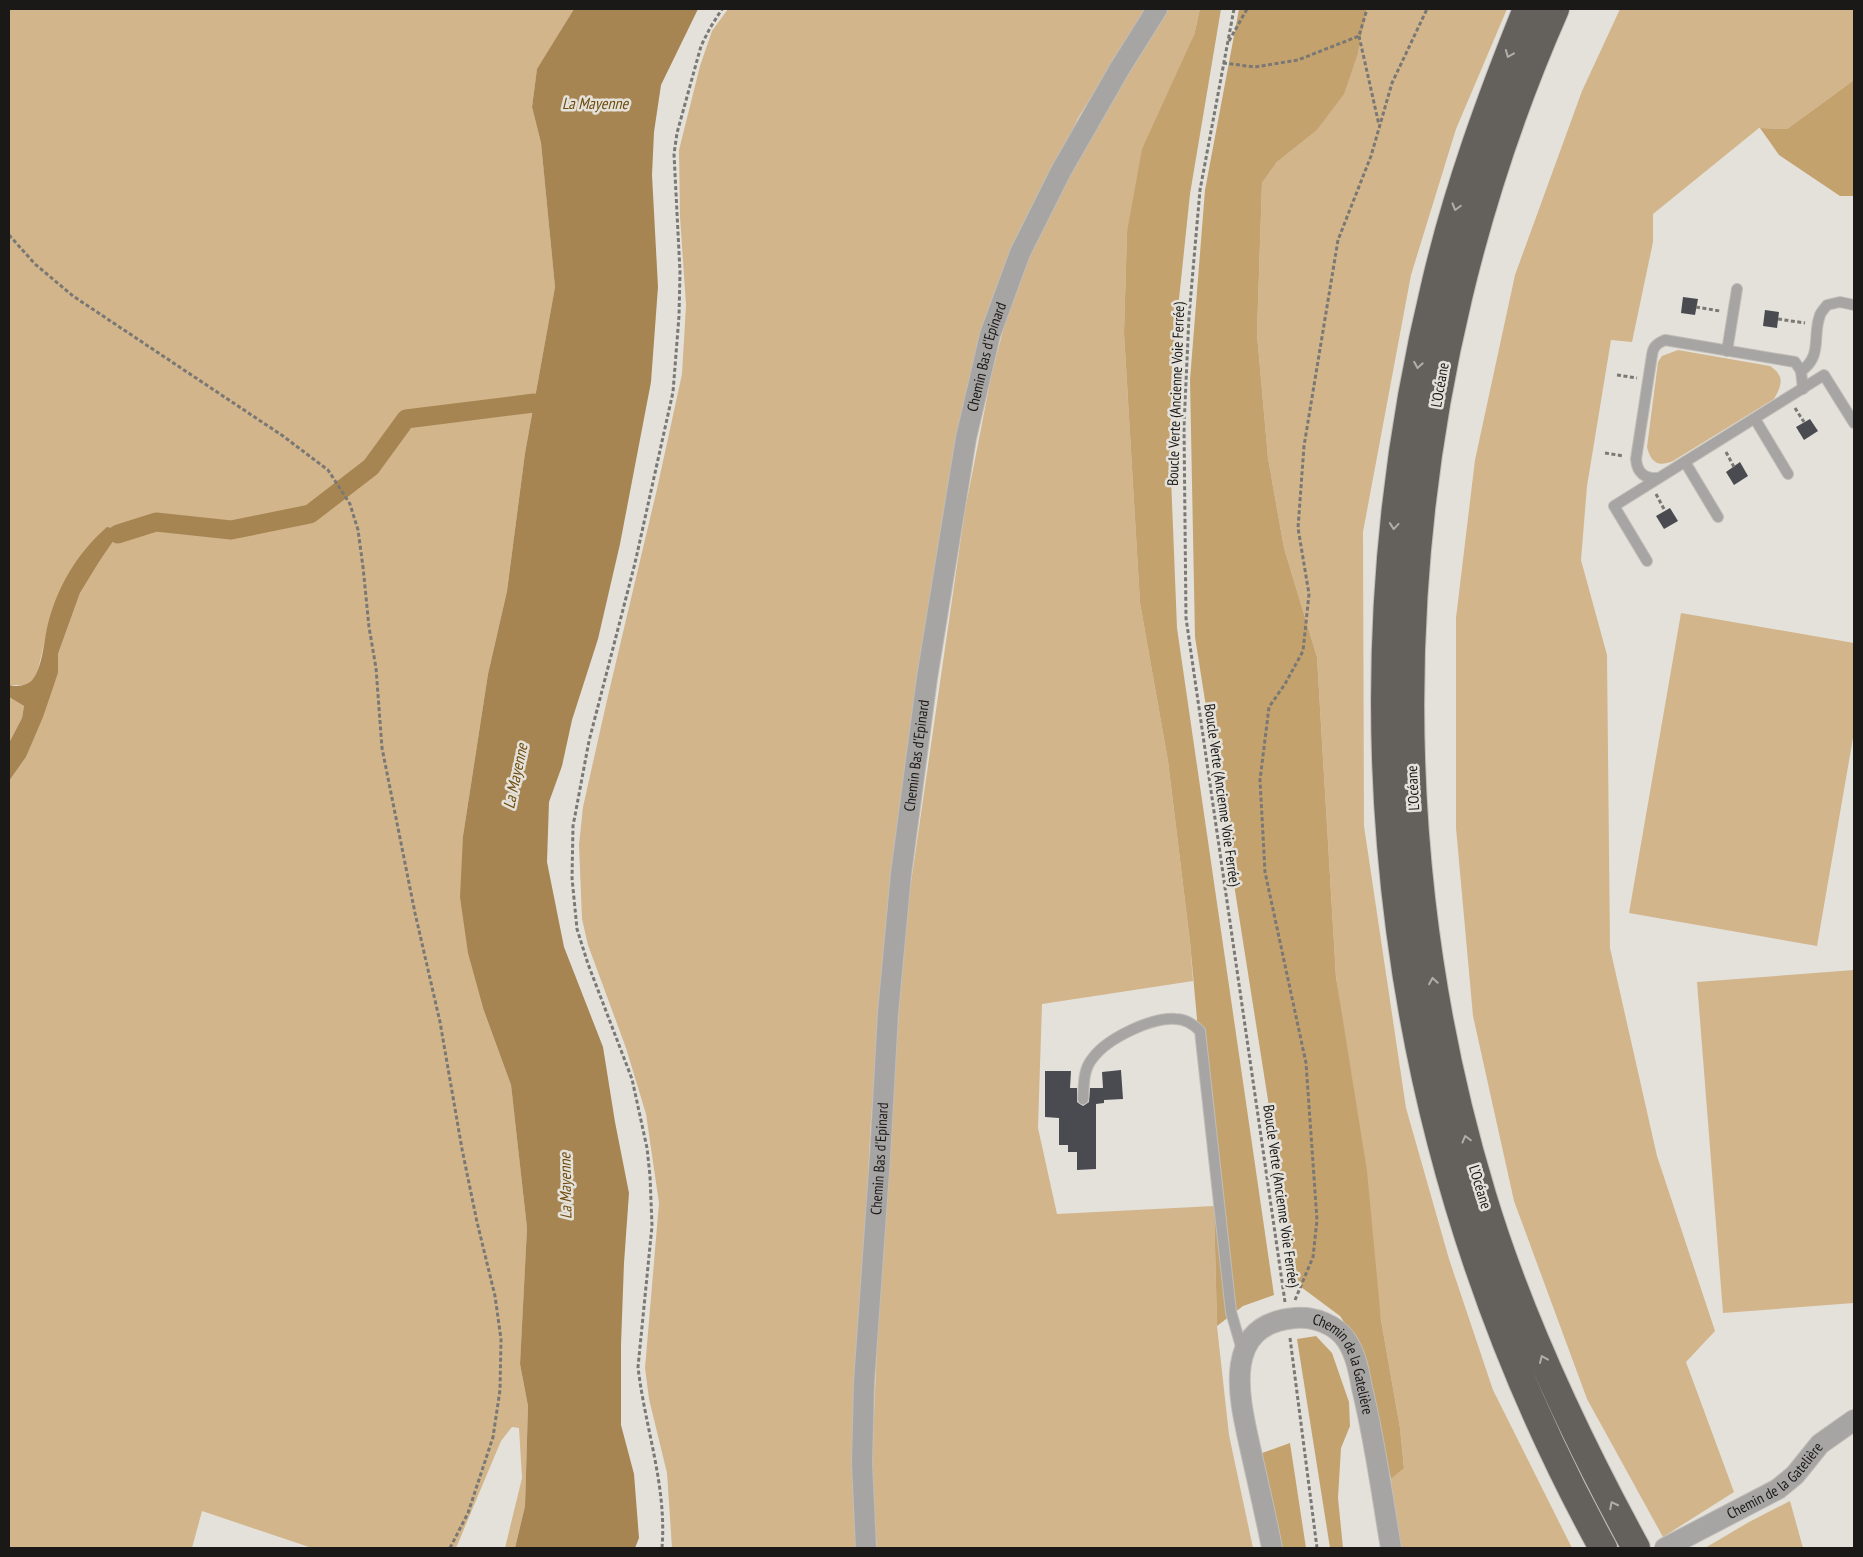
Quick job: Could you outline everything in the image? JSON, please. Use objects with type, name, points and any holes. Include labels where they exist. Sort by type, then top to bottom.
[{"type":"highway","name":"L’Océane","points":[[1528,9],[1484,120],[1463,184],[1435,284],[1409,414],[1394,519],[1388,595],[1385,697],[1388,807],[1395,894],[1414,1021],[1428,1088],[1454,1189],[1472,1250],[1520,1378],[1562,1471],[1603,1548]]},
{"type":"highway","name":"L’Océane","points":[[1555,9],[1510,121],[1488,187],[1453,316],[1440,383],[1428,452],[1414,580],[1410,684],[1412,787],[1423,915],[1434,992],[1463,1129],[1482,1196],[1507,1270],[1553,1381],[1606,1492],[1636,1548]]},
{"type":"street","name":"Chemin Bas d'Epinard","points":[[866,1548],[862,1463],[864,1384],[880,1166],[888,1013],[899,894],[927,678],[966,438],[990,336],[1020,253],[1061,171],[1120,68],[1157,9]]},
{"type":"street","name":"Chemin de la Gatelière","points":[[1272,1548],[1240,1400],[1239,1374],[1243,1353],[1251,1338],[1265,1326],[1287,1318],[1301,1317],[1317,1320],[1337,1329],[1347,1341],[1354,1354],[1368,1413],[1391,1548]]},
{"type":"street","name":"Chemin de la Gatelière","points":[[1665,1548],[1778,1489],[1795,1475],[1820,1444],[1854,1420]]},
{"type":"lane","points":[[1728,351],[1737,289]]},
{"type":"lane","points":[[1801,371],[1810,365],[1814,359],[1820,315],[1827,305],[1840,302],[1854,305]]},
{"type":"lane","points":[[1659,478],[1650,479],[1642,474],[1636,464],[1636,458],[1653,349],[1659,343],[1665,340],[1795,362],[1801,371],[1802,389]]},
{"type":"lane","points":[[1646,561],[1614,506],[1824,375],[1854,423]]},
{"type":"lane","points":[[1755,419],[1788,474]]},
{"type":"lane","points":[[1685,462],[1718,518]]},
{"type":"lane","points":[[1083,1099],[1085,1071],[1092,1058],[1107,1045],[1128,1032],[1161,1019],[1179,1018],[1195,1026],[1200,1031],[1231,1312],[1243,1353]]},
{"type":"path","points":[[662,1548],[660,1490],[656,1458],[638,1367],[652,1209],[647,1148],[632,1079],[588,964],[577,929],[572,878],[572,849],[577,798],[587,750],[635,563],[673,392],[679,316],[680,272],[674,154],[677,133],[701,46],[722,9]]},
{"type":"path","points":[[1228,44],[1234,9]]},
{"type":"path","points":[[1228,44],[1247,9]]},
{"type":"path","points":[[1367,9],[1358,36],[1380,126]]},
{"type":"path","points":[[1287,1318],[1313,1257],[1317,1220],[1306,1063],[1265,872],[1260,780],[1269,707],[1285,684],[1303,651],[1309,594],[1298,528],[1304,446],[1338,240],[1371,156],[1392,83],[1427,9]]},
{"type":"path","points":[[1223,63],[1255,67],[1298,60],[1358,36]]},
{"type":"path","name":"Boucle Verte (Ancienne Voie Ferrée)","points":[[1228,44],[1200,190],[1189,316],[1184,436],[1186,618],[1287,1318],[1317,1548]]},
{"type":"path","points":[[9,235],[35,264],[73,296],[283,436],[328,470],[350,504],[358,530],[363,566],[369,626],[376,668],[382,748],[415,912],[440,1022],[462,1148],[495,1296],[501,1339],[500,1390],[493,1437],[468,1513],[450,1548]]},
{"type":"path","points":[[1696,307],[1733,313]]},
{"type":"path","points":[[1778,319],[1818,326]]},
{"type":"path","points":[[1618,375],[1648,380]]},
{"type":"path","points":[[1605,453],[1636,458]]},
{"type":"path","points":[[1649,484],[1665,511]]},
{"type":"shaded area","points":[[9,9],[574,9],[537,70],[532,107],[541,143],[555,287],[525,453],[507,591],[488,674],[463,836],[484,1011],[511,1085],[527,1228],[520,1364],[528,1406],[525,1506],[515,1548],[505,1548],[522,1478],[519,1428],[512,1427],[501,1441],[456,1548],[312,1548],[202,1511],[192,1548],[9,1548],[9,781],[26,757],[58,673],[58,654],[80,593],[118,534],[50,618],[37,674],[32,682],[25,685],[9,685]]},
{"type":"shaded area","points":[[728,9],[1147,9],[1078,118],[999,291],[943,531],[894,848],[871,1119],[853,1460],[856,1548],[672,1548],[667,1473],[649,1399],[645,1368],[659,1203],[646,1114],[626,1048],[588,945],[582,919],[579,845],[583,807],[682,374],[686,305],[680,217],[679,150],[700,66],[712,31]]},
{"type":"shaded area","points":[[1168,9],[1200,9],[1194,35],[1127,232],[1124,333],[1140,603],[1168,761],[1193,981],[1042,1004],[1038,1128],[1057,1214],[1214,1206],[1217,1326],[1229,1435],[1253,1548],[877,1548],[871,1479],[880,1282],[905,924],[965,510],[992,372],[1015,286],[1078,159],[1130,68]]},
{"type":"shaded area","points":[[1200,9],[1221,9],[1190,194],[1172,366],[1170,452],[1177,628],[1274,1295],[1243,1306],[1217,1326],[1214,1206],[1190,942],[1168,761],[1140,603],[1124,333],[1127,232],[1142,149],[1194,35]]},
{"type":"shaded area","points":[[1239,9],[1367,9],[1358,53],[1344,94],[1316,131],[1277,162],[1262,183],[1257,334],[1268,458],[1284,548],[1317,657],[1336,977],[1367,1171],[1381,1320],[1400,1428],[1404,1468],[1391,1479],[1362,1349],[1340,1316],[1297,1284],[1195,637],[1190,380],[1205,190]]},
{"type":"shaded area","points":[[1367,9],[1507,9],[1456,129],[1411,275],[1363,532],[1364,826],[1406,1108],[1449,1259],[1493,1390],[1572,1548],[1402,1548],[1394,1526],[1391,1479],[1404,1467],[1400,1428],[1381,1320],[1336,976],[1317,657],[1284,548],[1268,458],[1257,334],[1262,183],[1277,162],[1316,131],[1358,53]]},
{"type":"shaded area","points":[[1620,9],[1854,9],[1854,80],[1787,129],[1759,128],[1653,214],[1653,242],[1632,342],[1611,340],[1587,486],[1581,560],[1607,655],[1610,948],[1657,1156],[1715,1331],[1686,1362],[1734,1492],[1663,1537],[1587,1399],[1514,1201],[1473,1016],[1456,828],[1456,618],[1475,460],[1515,275],[1582,91]]},
{"type":"shaded area","points":[[1854,80],[1854,196],[1840,196],[1779,155],[1760,128],[1787,129]]},
{"type":"shaded area","points":[[1678,350],[1770,366],[1778,373],[1781,381],[1774,399],[1673,461],[1663,464],[1653,460],[1647,447],[1658,362],[1662,356]]},
{"type":"shaded area","points":[[1681,613],[1854,643],[1854,732],[1817,946],[1629,913]]},
{"type":"shaded area","points":[[9,697],[24,706],[22,718],[9,743]]},
{"type":"shaded area","points":[[1854,970],[1854,1303],[1723,1313],[1697,982]]},
{"type":"shaded area","points":[[1316,1336],[1332,1353],[1349,1402],[1350,1426],[1341,1448],[1338,1498],[1343,1548],[1330,1548],[1297,1339]]},
{"type":"shaded area","points":[[1290,1443],[1306,1548],[1279,1548],[1262,1453]]},
{"type":"shaded area","points":[[1790,1501],[1803,1548],[1705,1548],[1749,1522]]},
{"type":"water","name":"La Mayenne","points":[[574,9],[698,9],[661,85],[654,132],[652,175],[658,287],[651,382],[620,544],[598,639],[572,720],[562,766],[549,802],[547,862],[564,947],[603,1047],[629,1193],[621,1345],[621,1425],[634,1474],[639,1538],[635,1548],[515,1548],[525,1506],[528,1406],[520,1364],[527,1228],[511,1085],[484,1011],[468,953],[460,897],[463,836],[488,674],[507,591],[525,453],[555,287],[541,143],[532,107],[537,69]]},
{"type":"water","points":[[107,527],[116,529],[118,534],[80,593],[58,654],[58,673],[43,717],[26,757],[9,781],[9,743],[22,718],[24,706],[9,697],[9,685],[25,685],[36,674],[41,662],[51,614],[62,586],[86,549]]},
{"type":"building","points":[[1683,297],[1698,299],[1695,315],[1681,313]]},
{"type":"building","points":[[1765,310],[1779,312],[1777,328],[1763,326]]},
{"type":"building","points":[[1810,419],[1818,431],[1804,440],[1796,427]]},
{"type":"building","points":[[1740,462],[1748,476],[1734,485],[1726,472]]},
{"type":"building","points":[[1670,508],[1678,521],[1664,529],[1656,516]]},
{"type":"building","points":[[1121,1070],[1123,1099],[1104,1100],[1104,1103],[1096,1104],[1096,1169],[1077,1170],[1077,1152],[1068,1152],[1068,1145],[1059,1145],[1059,1118],[1045,1117],[1045,1071],[1071,1071],[1070,1088],[1077,1088],[1077,1102],[1083,1106],[1089,1102],[1090,1088],[1103,1088],[1102,1072]]},
{"type":"waterway","points":[[118,534],[156,522],[231,530],[310,514],[371,467],[406,419],[534,403]]}]
